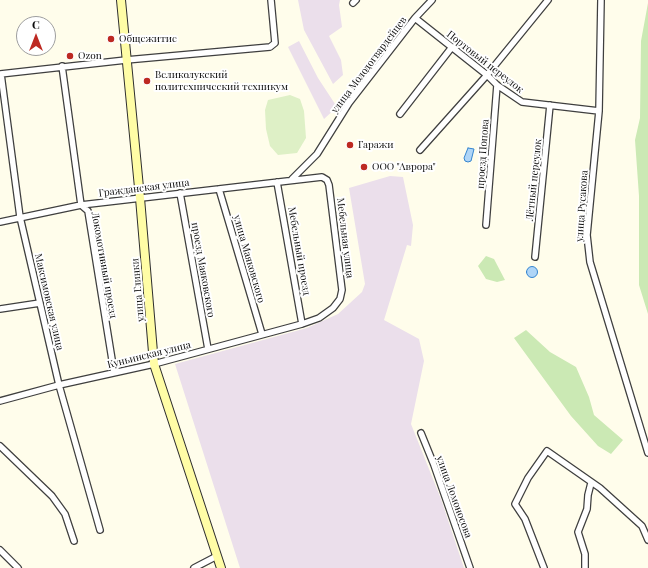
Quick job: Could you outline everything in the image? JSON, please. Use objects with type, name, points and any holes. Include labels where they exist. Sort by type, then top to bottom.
[{"type":"street","name":"улица Глинки","points":[[121,0],[154,364],[220,568]]},
{"type":"street","points":[[1,74],[62,66],[270,47],[275,43],[271,0]]},
{"type":"street","name":"улица Молодогвардейцев","points":[[292,179],[317,154],[350,103],[414,18],[432,0]]},
{"type":"street","points":[[420,150],[487,75],[548,0]]},
{"type":"street","name":"улица Русакова","points":[[601,0],[599,111],[587,235],[590,262],[648,454]]},
{"type":"street","name":"Портовый переулок","points":[[414,18],[487,75],[497,85],[522,102],[599,111]]},
{"type":"street","points":[[400,114],[452,47]]},
{"type":"street","name":"Локомотивный проезд","points":[[62,66],[81,205],[88,211],[114,372]]},
{"type":"street","name":"Максимовская улица","points":[[1,74],[20,217],[59,385],[100,530]]},
{"type":"street","name":"проезд Попова","points":[[486,225],[497,85]]},
{"type":"street","name":"Лётный переулок","points":[[535,257],[550,105]]},
{"type":"street","name":"Гражданская улица","points":[[0,222],[81,205],[292,179],[322,177],[327,180]]},
{"type":"street","name":"Мебельная улица","points":[[327,180],[341,279],[342,290],[340,299]]},
{"type":"street","name":"Мебельный проезд","points":[[277,182],[302,324]]},
{"type":"street","name":"улица Маяковского","points":[[219,189],[262,334]]},
{"type":"street","name":"проезд Маяковского","points":[[180,193],[208,349]]},
{"type":"street","name":"Куньинская улица","points":[[0,401],[59,385],[154,364],[302,324],[319,318],[333,308],[340,299]]},
{"type":"street","points":[[0,309],[40,303]]},
{"type":"street","name":"улица Ломоносова","points":[[420,433],[434,465],[470,568]]},
{"type":"street","points":[[0,446],[52,496],[65,514],[74,541]]},
{"type":"street","points":[[544,568],[525,519],[515,504],[528,478],[547,451],[600,488],[642,526],[648,540]]},
{"type":"street","points":[[585,568],[585,554],[578,532],[587,509],[591,483]]},
{"type":"street","points":[[0,550],[18,568]]},
{"type":"street","points":[[194,568],[217,556]]},
{"type":"shaded area","points":[[298,0],[340,0],[339,5],[342,27],[329,36],[341,60],[343,75],[333,84],[304,30]]},
{"type":"shaded area","points":[[299,41],[318,78],[337,107],[324,119],[288,47]]},
{"type":"shaded area","points":[[390,176],[403,177],[413,225],[411,246],[407,245],[384,320],[419,339],[424,361],[411,424],[441,499],[464,568],[240,568],[175,364],[307,328],[338,314],[362,292],[365,284],[349,188]]},
{"type":"green space","points":[[648,3],[648,314],[639,285],[639,196],[635,140],[640,118],[641,41]]},
{"type":"green space","points":[[290,95],[300,99],[304,111],[306,138],[297,153],[278,155],[270,146],[266,129],[265,110],[268,100]]},
{"type":"green space","points":[[486,256],[494,259],[505,280],[497,282],[486,279],[478,266]]},
{"type":"green space","points":[[526,330],[550,352],[576,367],[589,397],[594,415],[623,440],[611,454],[598,446],[571,416],[514,338]]},
{"type":"water","points":[[468,148],[474,149],[471,161],[468,162],[465,161],[464,158]]},
{"type":"water","points":[[530,267],[534,267],[536,268],[536,276],[530,277],[527,274],[527,270]]},
{"type":"place","name":"Общежитие","points":[[111,39]]},
{"type":"place","name":"Ozon","points":[[70,56]]},
{"type":"place","name":"Великолукский политехнический техникум","points":[[147,81]]},
{"type":"place","name":"Гаражи","points":[[350,145]]},
{"type":"place","name":"ООО \"Аврора\"","points":[[364,167]]}]
